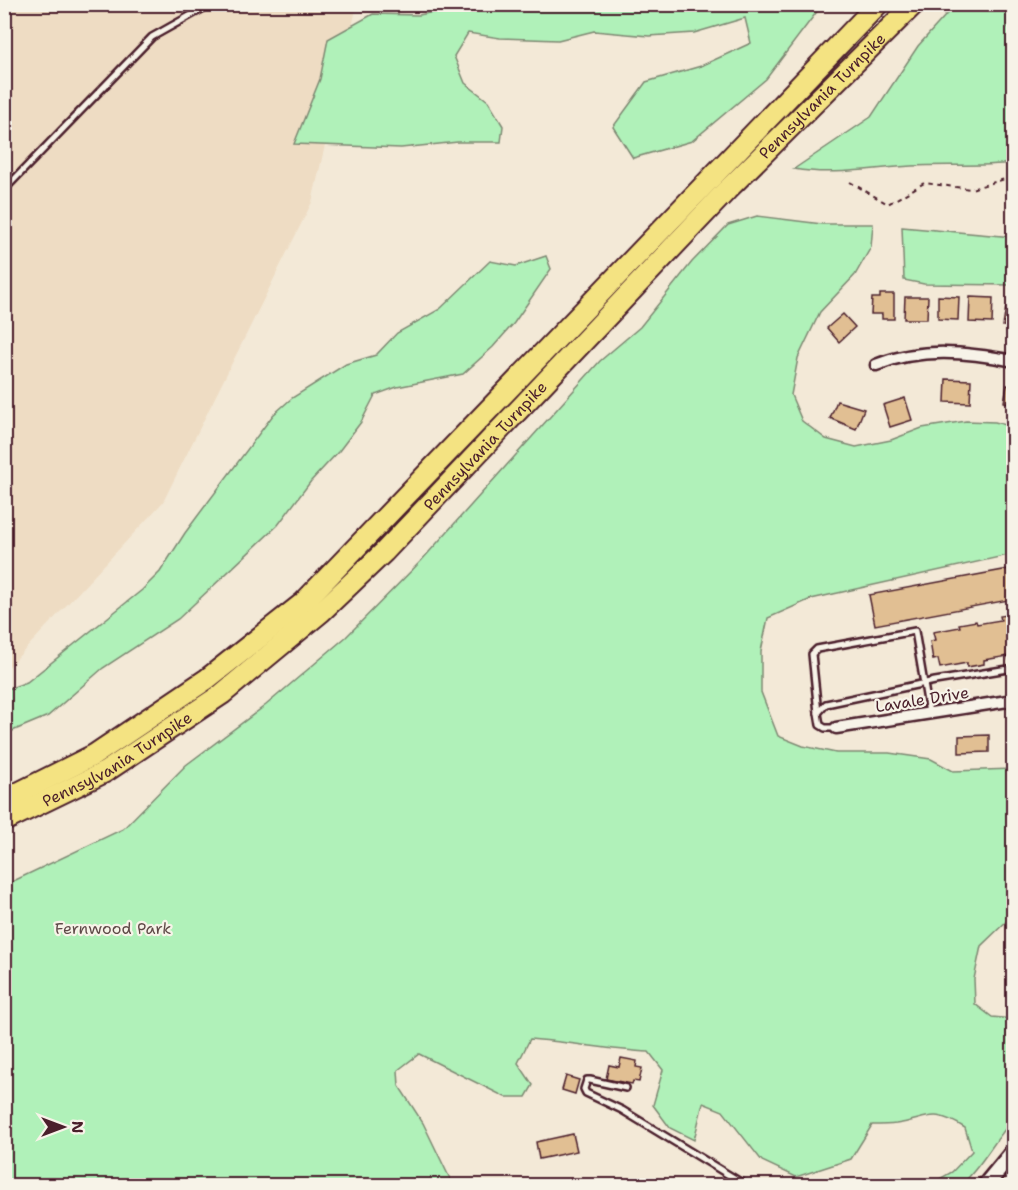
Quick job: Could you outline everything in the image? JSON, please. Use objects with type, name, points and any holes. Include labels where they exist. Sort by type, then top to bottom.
[{"type":"highway","name":"Pennsylvania Turnpike","points":[[4,800],[94,755],[207,679],[303,603],[878,4]]},
{"type":"highway","name":"Pennsylvania Turnpike","points":[[4,821],[105,772],[222,694],[321,612],[384,552],[727,190],[914,4]]},
{"type":"main road","points":[[985,1185],[1014,1151]]},
{"type":"street","points":[[876,365],[896,357],[942,352],[1014,361]]},
{"type":"street","name":"Lavale Drive","points":[[836,728],[1014,700]]},
{"type":"lane","points":[[4,190],[152,37],[211,4]]},
{"type":"lane","points":[[836,728],[825,728],[820,725],[812,654],[818,649],[915,631],[922,684],[929,713]]},
{"type":"lane","points":[[818,713],[826,704],[922,684],[1014,669]]},
{"type":"lane","points":[[626,1088],[587,1080],[584,1089],[586,1094],[622,1110],[747,1185]]},
{"type":"path","points":[[850,182],[888,204],[924,183],[970,189],[1005,179],[1014,181]]},
{"type":"shaded area","points":[[5,5],[357,5],[312,202],[163,502],[5,671]]},
{"type":"green space","points":[[474,4],[822,5],[766,79],[692,141],[633,158],[613,127],[646,82],[701,66],[751,43],[745,18],[694,33],[649,36],[594,31],[558,40],[500,38],[468,33],[454,56],[465,83],[488,101],[503,126],[501,142],[458,142],[401,148],[294,144],[320,79],[328,39],[373,14],[419,15]]},
{"type":"green space","points":[[955,5],[1013,5],[1013,20],[1008,27],[1014,34],[1013,163],[911,166],[837,172],[794,169],[871,117],[918,46]]},
{"type":"green space","name":"Fernwood Park","points":[[757,216],[822,224],[873,224],[871,247],[855,275],[820,312],[798,358],[791,395],[802,421],[826,439],[856,447],[891,440],[922,428],[966,421],[995,422],[1013,427],[1013,554],[811,599],[768,618],[761,651],[761,692],[778,736],[803,746],[836,753],[889,753],[931,759],[953,771],[1013,769],[1013,915],[981,946],[974,979],[975,1004],[992,1017],[1013,1019],[1013,1120],[975,1170],[961,1185],[929,1185],[952,1172],[972,1151],[965,1128],[945,1118],[930,1116],[896,1124],[872,1125],[851,1159],[796,1177],[762,1161],[723,1111],[703,1103],[694,1140],[670,1128],[653,1105],[663,1070],[649,1052],[530,1039],[518,1063],[533,1085],[526,1097],[505,1097],[419,1054],[398,1070],[399,1086],[423,1123],[453,1185],[5,1185],[5,885],[123,829],[186,765],[266,705],[346,637],[421,561],[600,361],[640,327],[692,262],[728,225]]},
{"type":"green space","points":[[902,227],[1013,237],[1013,285],[924,284],[904,280]]},
{"type":"green space","points":[[546,256],[551,269],[514,323],[493,347],[463,374],[397,387],[375,395],[361,422],[339,451],[311,481],[278,525],[178,619],[103,668],[48,716],[5,734],[5,690],[27,682],[142,590],[160,572],[185,533],[273,415],[292,398],[346,364],[376,355],[397,333],[440,309],[490,261],[516,266]]},
{"type":"building","points":[[880,294],[894,294],[894,319],[882,319],[882,314],[871,314],[872,298],[880,298]]},
{"type":"building","points":[[938,296],[959,297],[958,320],[938,319]]},
{"type":"building","points":[[905,297],[928,297],[927,319],[904,319]]},
{"type":"building","points":[[970,297],[993,298],[992,323],[969,322]]},
{"type":"building","points":[[1006,307],[1014,309],[1014,327],[1003,326]]},
{"type":"building","points":[[843,314],[855,327],[839,342],[827,328]]},
{"type":"building","points":[[946,379],[971,380],[970,403],[945,402]]},
{"type":"building","points":[[1007,385],[1014,387],[1014,404],[1004,402]]},
{"type":"building","points":[[905,398],[912,420],[890,427],[883,405]]},
{"type":"building","points":[[837,401],[864,409],[856,429],[830,418]]},
{"type":"building","points":[[1014,568],[1014,599],[875,625],[869,595]]},
{"type":"building","points":[[1014,614],[1014,659],[1009,660],[1008,656],[984,660],[984,664],[967,667],[967,663],[940,668],[938,659],[933,660],[930,641],[935,640],[933,632],[960,627],[959,624],[976,621],[977,624],[1001,620],[1000,616]]},
{"type":"building","points":[[989,735],[989,752],[959,753],[959,736]]},
{"type":"building","points":[[621,1058],[637,1061],[636,1067],[642,1068],[639,1082],[633,1081],[632,1084],[606,1079],[609,1065],[619,1067]]},
{"type":"building","points":[[566,1076],[579,1080],[575,1094],[562,1090]]},
{"type":"building","points":[[573,1134],[577,1151],[539,1159],[536,1142]]}]
